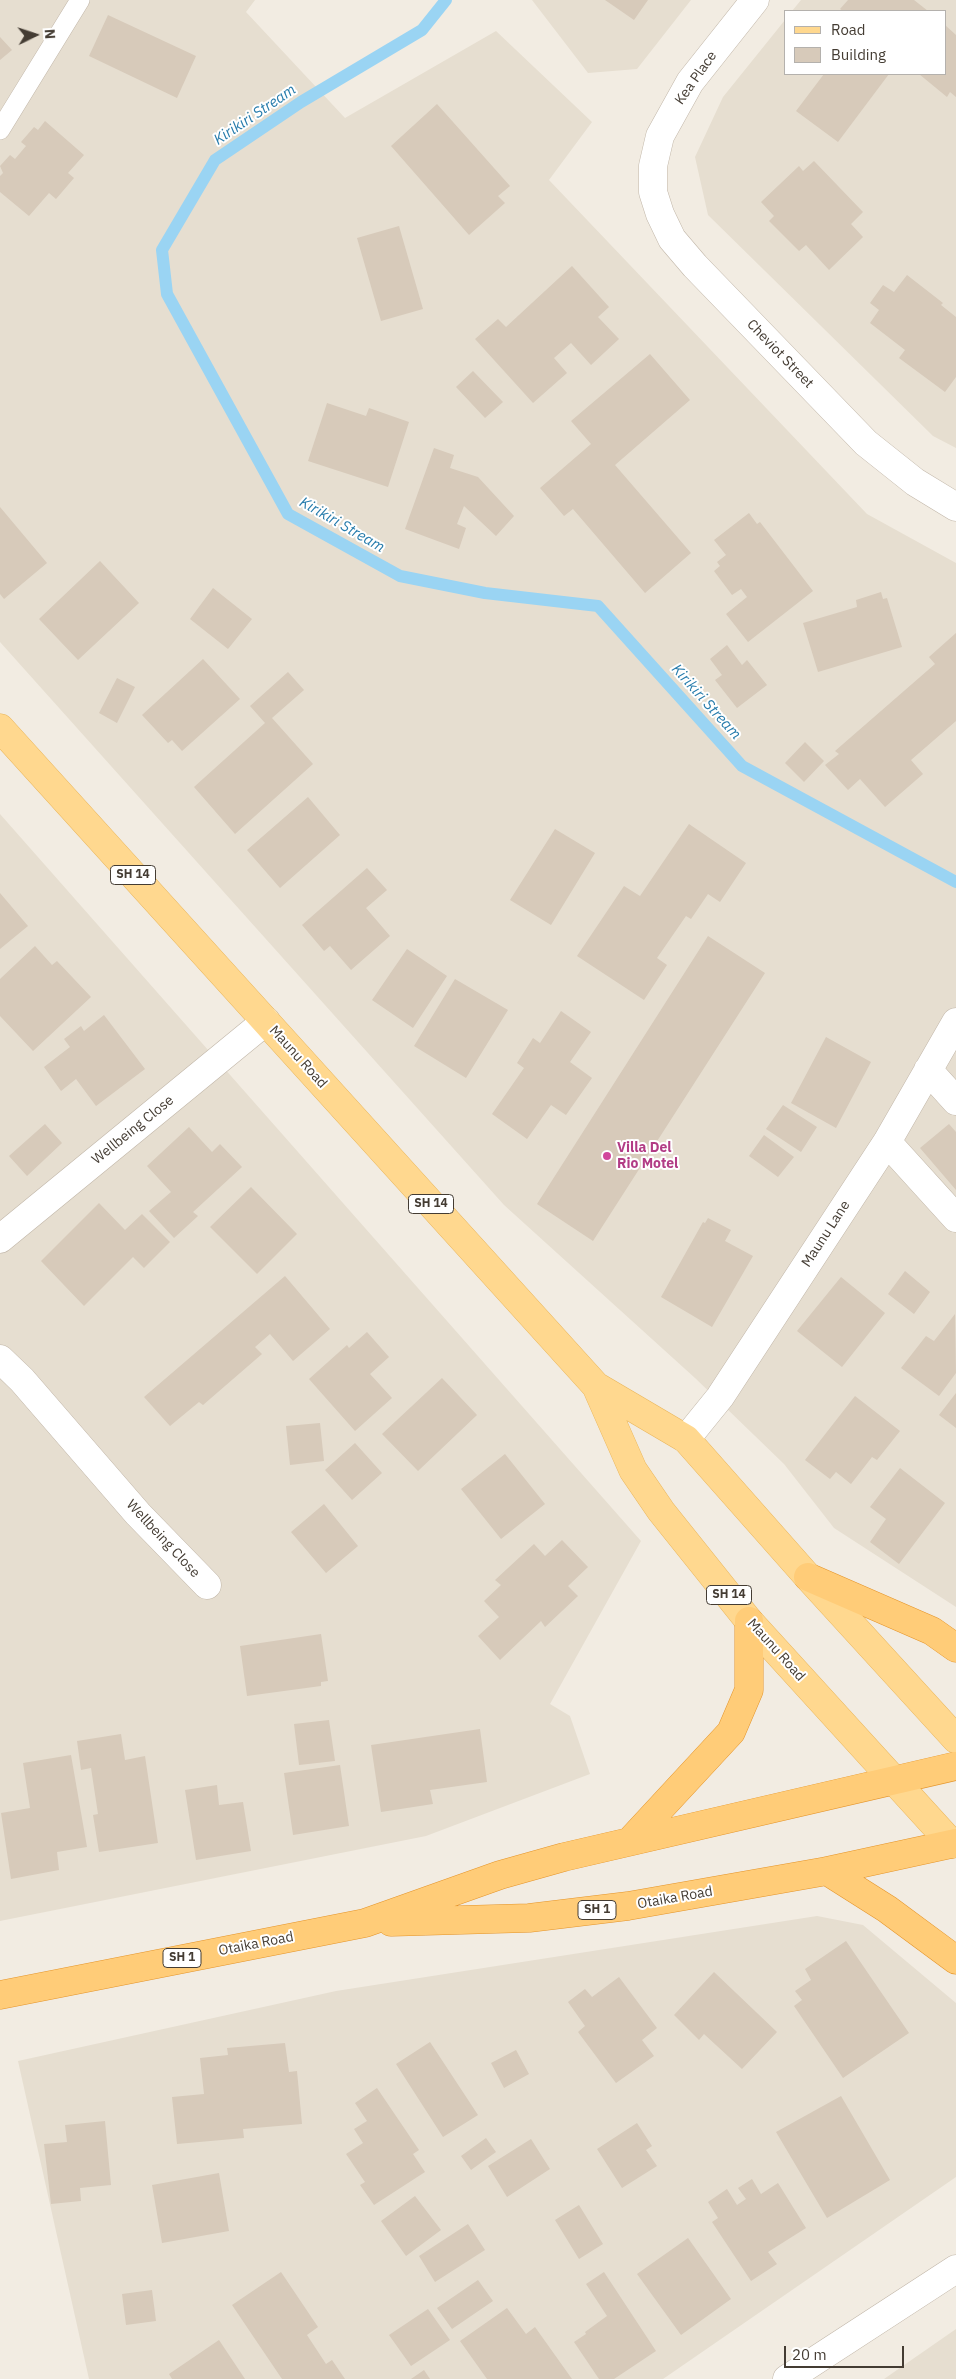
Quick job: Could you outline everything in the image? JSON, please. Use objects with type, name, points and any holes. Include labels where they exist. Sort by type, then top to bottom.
[{"type":"highway","points":[[808,1577],[932,1632],[956,1648]]},
{"type":"highway","points":[[631,1840],[731,1732],[749,1690],[749,1621]]},
{"type":"highway","name":"SH 1","points":[[896,1780],[956,1766]]},
{"type":"highway","name":"Otaika Road","points":[[0,1995],[365,1923],[500,1875],[631,1840],[896,1780]]},
{"type":"highway","name":"Otaika Road","points":[[365,1923],[529,1918],[628,1906],[827,1871],[954,1843]]},
{"type":"highway","points":[[827,1871],[887,1909],[956,1960]]},
{"type":"main road","name":"Maunu Road","points":[[0,728],[596,1386],[686,1439],[808,1577],[956,1738]]},
{"type":"main road","name":"Maunu Road","points":[[596,1386],[633,1470],[662,1511],[749,1621],[954,1843]]},
{"type":"street","name":"Kea Place","points":[[653,166],[660,136],[690,82],[755,0]]},
{"type":"street","name":"Cheviot Street","points":[[653,166],[653,192],[660,214],[672,239],[695,266],[866,443],[915,482],[956,507]]},
{"type":"street","name":"Wellbeing Close","points":[[0,1239],[266,1021]]},
{"type":"street","name":"Maunu Lane","points":[[686,1439],[720,1396],[887,1142],[956,1022]]},
{"type":"street","points":[[928,1070],[956,1101]]},
{"type":"street","points":[[887,1142],[956,1218]]},
{"type":"street","name":"Wellbeing Close","points":[[0,1359],[22,1380],[138,1514],[207,1585]]},
{"type":"street","points":[[787,2379],[956,2269]]},
{"type":"lane","points":[[0,130],[80,0]]},
{"type":"shaded area","points":[[0,0],[255,0],[246,12],[345,118],[496,31],[592,122],[549,180],[867,514],[956,563],[956,1607],[834,1528],[784,1464],[695,1378],[504,1205],[0,642]]},
{"type":"shaded area","points":[[532,0],[691,0],[637,69],[588,73]]},
{"type":"shaded area","points":[[801,0],[956,0],[956,448],[933,436],[708,215],[695,157],[723,97],[784,21],[784,75],[946,75],[946,10],[793,10]]},
{"type":"shaded area","points":[[0,814],[641,1541],[550,1704],[570,1716],[590,1774],[426,1836],[0,1921]]},
{"type":"shaded area","points":[[817,1916],[863,1925],[956,2003],[956,2177],[663,2379],[89,2379],[18,2061],[336,1991]]},
{"type":"shaded area","points":[[956,2329],[956,2379],[884,2379]]},
{"type":"building","points":[[605,0],[648,0],[634,20]]},
{"type":"building","points":[[848,0],[914,0],[927,10],[842,10],[840,9]]},
{"type":"building","points":[[108,15],[196,56],[177,98],[89,56]]},
{"type":"building","points":[[946,26],[956,35],[956,97],[950,92],[947,97],[920,75],[946,75]]},
{"type":"building","points":[[0,37],[12,50],[0,60]]},
{"type":"building","points":[[823,75],[888,75],[838,142],[796,111]]},
{"type":"building","points":[[437,104],[510,186],[498,196],[505,203],[469,235],[391,146]]},
{"type":"building","points":[[45,121],[84,155],[68,173],[74,178],[56,199],[49,193],[29,216],[0,192],[0,176],[3,173],[0,166],[10,155],[15,159],[26,146],[21,142],[34,127],[38,130]]},
{"type":"building","points":[[814,161],[863,212],[851,224],[863,237],[829,270],[806,245],[799,251],[769,221],[774,216],[761,202],[799,166],[803,171]]},
{"type":"building","points":[[399,226],[423,309],[381,321],[357,238]]},
{"type":"building","points":[[572,266],[609,307],[598,317],[619,339],[591,365],[571,343],[554,358],[567,373],[533,403],[475,339],[498,319],[506,327]]},
{"type":"building","points":[[907,275],[943,303],[941,305],[956,317],[956,377],[945,392],[899,358],[905,350],[870,323],[879,310],[870,303],[883,285],[894,292]]},
{"type":"building","points":[[650,354],[690,400],[615,465],[691,553],[645,593],[573,509],[564,516],[540,488],[591,444],[571,421]]},
{"type":"building","points":[[473,371],[503,402],[485,418],[456,387]]},
{"type":"building","points":[[327,403],[366,416],[369,408],[409,422],[388,487],[308,461]]},
{"type":"building","points":[[434,448],[454,455],[450,468],[478,477],[514,516],[496,536],[464,506],[457,524],[466,528],[459,549],[405,529]]},
{"type":"building","points":[[0,507],[47,563],[4,599],[0,594]]},
{"type":"building","points":[[749,513],[757,524],[760,522],[813,591],[748,642],[726,614],[747,597],[741,589],[732,595],[714,571],[720,566],[717,562],[726,555],[714,540]]},
{"type":"building","points":[[100,561],[139,603],[78,660],[39,619]]},
{"type":"building","points":[[213,588],[252,619],[228,649],[190,619]]},
{"type":"building","points":[[881,592],[883,599],[887,598],[902,647],[818,672],[803,623],[857,607],[856,600]]},
{"type":"building","points":[[956,633],[956,721],[911,760],[923,774],[885,807],[860,779],[848,790],[825,765],[839,754],[835,751],[935,664],[929,657]]},
{"type":"building","points":[[727,645],[742,665],[747,660],[767,685],[737,708],[715,680],[722,675],[710,659]]},
{"type":"building","points":[[203,659],[240,699],[182,751],[172,740],[168,743],[142,715]]},
{"type":"building","points":[[288,672],[304,690],[272,718],[313,764],[235,834],[194,787],[265,723],[250,706]]},
{"type":"building","points":[[117,678],[135,687],[117,723],[99,713]]},
{"type":"building","points":[[805,742],[824,761],[804,782],[785,763]]},
{"type":"building","points":[[308,797],[340,835],[280,888],[247,850]]},
{"type":"building","points":[[689,824],[746,863],[720,902],[708,894],[691,919],[686,916],[657,958],[667,965],[644,1000],[577,956],[624,886],[640,896]]},
{"type":"building","points":[[555,829],[595,853],[551,925],[510,900]]},
{"type":"building","points":[[367,868],[387,890],[366,908],[390,936],[351,970],[330,946],[324,951],[302,925]]},
{"type":"building","points":[[0,893],[28,926],[0,949]]},
{"type":"building","points":[[708,936],[765,973],[593,1241],[537,1204]]},
{"type":"building","points":[[35,946],[52,965],[57,961],[91,997],[33,1051],[0,1016],[0,979]]},
{"type":"building","points":[[407,949],[447,976],[413,1028],[372,1000]]},
{"type":"building","points":[[455,979],[508,1010],[466,1078],[414,1046]]},
{"type":"building","points":[[561,1011],[591,1032],[570,1062],[592,1078],[566,1115],[551,1105],[527,1139],[492,1114],[524,1068],[517,1063],[533,1038],[540,1043]]},
{"type":"building","points":[[104,1015],[145,1069],[96,1106],[76,1079],[61,1091],[44,1067],[70,1047],[64,1039],[81,1026],[84,1031]]},
{"type":"building","points":[[826,1037],[871,1062],[836,1128],[791,1103]]},
{"type":"building","points":[[783,1105],[817,1127],[801,1152],[766,1129]]},
{"type":"building","points":[[45,1124],[62,1143],[27,1176],[9,1156]]},
{"type":"building","points":[[949,1124],[956,1132],[956,1190],[920,1148]]},
{"type":"building","points":[[189,1127],[212,1152],[220,1144],[242,1167],[193,1212],[198,1216],[174,1238],[149,1211],[171,1192],[147,1166]]},
{"type":"building","points":[[764,1135],[794,1157],[778,1177],[749,1156]]},
{"type":"building","points":[[251,1187],[297,1234],[257,1274],[210,1227]]},
{"type":"building","points":[[99,1203],[125,1230],[142,1214],[170,1242],[144,1268],[133,1257],[84,1306],[41,1261]]},
{"type":"building","points":[[708,1218],[731,1230],[725,1241],[753,1256],[712,1327],[661,1297],[703,1222],[705,1223]]},
{"type":"building","points":[[905,1271],[930,1292],[914,1314],[888,1294]]},
{"type":"building","points":[[285,1276],[330,1329],[293,1361],[270,1334],[255,1347],[262,1354],[203,1405],[199,1402],[170,1426],[144,1397]]},
{"type":"building","points":[[841,1277],[885,1313],[842,1367],[797,1331]]},
{"type":"building","points":[[955,1314],[956,1373],[939,1396],[901,1368],[926,1336],[934,1341]]},
{"type":"building","points":[[367,1332],[389,1357],[370,1374],[392,1398],[355,1431],[309,1379],[347,1345],[349,1348]]},
{"type":"building","points":[[442,1378],[477,1415],[418,1471],[382,1434]]},
{"type":"building","points":[[956,1393],[956,1428],[939,1415]]},
{"type":"building","points":[[855,1396],[900,1431],[877,1460],[872,1457],[851,1484],[836,1472],[830,1479],[805,1460]]},
{"type":"building","points":[[320,1423],[324,1461],[290,1465],[286,1426]]},
{"type":"building","points":[[355,1443],[382,1473],[352,1500],[325,1470]]},
{"type":"building","points":[[505,1454],[545,1504],[501,1539],[461,1489]]},
{"type":"building","points":[[900,1468],[945,1503],[899,1564],[870,1542],[886,1519],[870,1507]]},
{"type":"building","points":[[324,1504],[358,1546],[326,1573],[291,1532]]},
{"type":"building","points":[[562,1540],[588,1567],[568,1586],[578,1596],[545,1627],[541,1621],[500,1660],[478,1636],[499,1617],[484,1601],[501,1585],[495,1580],[534,1544],[545,1556]]},
{"type":"building","points":[[321,1634],[328,1681],[321,1682],[321,1686],[247,1696],[240,1646]]},
{"type":"building","points":[[329,1720],[335,1761],[299,1765],[294,1724]]},
{"type":"building","points":[[480,1729],[487,1782],[430,1790],[433,1804],[381,1812],[371,1745]]},
{"type":"building","points":[[121,1734],[125,1760],[145,1756],[158,1843],[99,1852],[93,1815],[98,1814],[91,1768],[81,1770],[77,1741]]},
{"type":"building","points":[[71,1755],[87,1847],[57,1852],[59,1870],[11,1879],[1,1813],[30,1808],[23,1763]]},
{"type":"building","points":[[340,1765],[349,1826],[293,1835],[284,1773]]},
{"type":"building","points":[[217,1785],[219,1805],[243,1802],[251,1851],[196,1860],[185,1790]]},
{"type":"building","points":[[846,1941],[909,2033],[843,2078],[794,2006],[802,2000],[795,1991],[811,1980],[805,1969]]},
{"type":"building","points":[[714,1972],[777,2032],[742,2069],[704,2034],[699,2040],[674,2015]]},
{"type":"building","points":[[619,1977],[657,2028],[642,2040],[654,2056],[616,2083],[578,2032],[585,2026],[568,2002],[585,1989],[592,1997]]},
{"type":"building","points":[[430,2042],[478,2115],[443,2137],[396,2064]]},
{"type":"building","points":[[285,2043],[289,2072],[297,2071],[302,2124],[243,2129],[244,2138],[177,2144],[172,2097],[204,2094],[200,2058],[228,2055],[227,2048]]},
{"type":"building","points":[[516,2050],[529,2074],[504,2088],[491,2063]]},
{"type":"building","points":[[377,2088],[419,2150],[413,2154],[425,2172],[374,2205],[360,2185],[365,2182],[346,2154],[363,2143],[354,2129],[367,2121],[355,2103]]},
{"type":"building","points":[[841,2096],[890,2180],[827,2218],[776,2132]]},
{"type":"building","points":[[105,2121],[111,2185],[80,2188],[81,2201],[51,2204],[44,2144],[67,2142],[65,2125]]},
{"type":"building","points":[[637,2123],[652,2146],[646,2150],[657,2166],[622,2188],[597,2149]]},
{"type":"building","points":[[486,2138],[496,2152],[471,2170],[461,2156]]},
{"type":"building","points":[[531,2139],[550,2169],[507,2197],[488,2166]]},
{"type":"building","points":[[219,2173],[229,2231],[162,2243],[152,2185]]},
{"type":"building","points":[[752,2179],[761,2194],[778,2183],[806,2228],[768,2252],[777,2264],[751,2281],[712,2222],[718,2218],[708,2202],[727,2189],[737,2205],[746,2199],[738,2188]]},
{"type":"building","points":[[415,2196],[441,2230],[406,2256],[381,2221]]},
{"type":"building","points":[[579,2205],[603,2244],[579,2259],[555,2220]]},
{"type":"building","points":[[468,2224],[485,2250],[435,2282],[419,2256]]},
{"type":"building","points":[[688,2238],[731,2299],[681,2335],[637,2274]]},
{"type":"building","points":[[281,2272],[318,2327],[307,2335],[326,2364],[332,2360],[345,2379],[282,2379],[232,2305]]},
{"type":"building","points":[[604,2272],[656,2351],[614,2379],[599,2379],[574,2342],[607,2316],[586,2284]]},
{"type":"building","points":[[478,2280],[493,2301],[452,2329],[437,2308]]},
{"type":"building","points":[[152,2290],[156,2321],[126,2325],[122,2294]]},
{"type":"building","points":[[507,2308],[526,2334],[535,2327],[572,2379],[487,2379],[460,2341]]},
{"type":"building","points":[[428,2309],[450,2340],[411,2366],[389,2335]]},
{"type":"building","points":[[219,2340],[245,2379],[172,2379],[169,2374]]},
{"type":"building","points":[[424,2370],[430,2379],[411,2379]]},
{"type":"waterway","name":"Kirikiri Stream","points":[[446,0],[422,30],[301,102],[215,160],[162,250],[167,294],[288,514],[400,576],[485,593],[598,606],[742,766],[956,882]]},
{"type":"place","name":"Villa Del Rio Motel","points":[[607,1156]]}]
